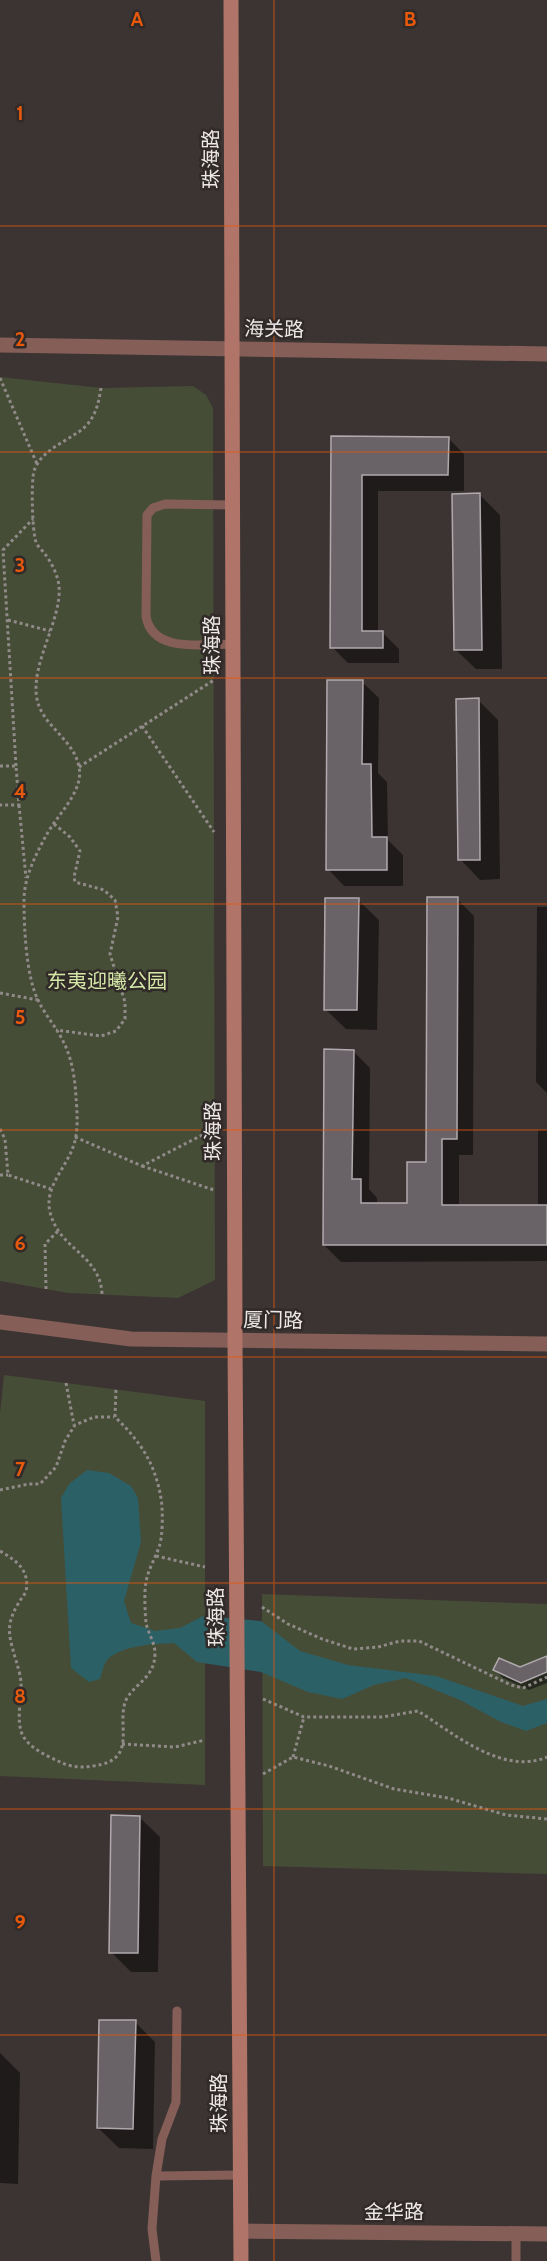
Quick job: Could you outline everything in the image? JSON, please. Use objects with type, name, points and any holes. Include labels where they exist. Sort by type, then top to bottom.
[{"type":"main road","name":"珠海路","points":[[231,0],[236,1610],[241,2261]]},
{"type":"street","name":"海关路","points":[[0,345],[547,354]]},
{"type":"street","name":"厦门路","points":[[0,1322],[131,1339],[547,1344]]},
{"type":"street","name":"金华路","points":[[241,2232],[547,2234]]},
{"type":"lane","points":[[233,505],[165,504],[153,508],[147,515],[146,616],[153,633],[172,644],[233,644]]},
{"type":"lane","points":[[156,2261],[153,2229],[156,2176],[162,2139],[176,2102],[177,2011]]},
{"type":"lane","points":[[156,2176],[241,2175]]},
{"type":"lane","points":[[516,2234],[516,2261]]},
{"type":"path","points":[[0,378],[38,465]]},
{"type":"path","points":[[26,880],[54,824],[70,800],[78,782],[79,767],[75,754],[42,713],[37,702],[37,678],[50,631],[59,584],[45,554],[36,543],[33,519],[34,470],[54,446],[89,424],[98,405],[101,388]]},
{"type":"path","points":[[33,519],[2,550],[26,880],[24,899],[27,957],[38,1000],[65,1044],[74,1074],[76,1101],[74,1145],[51,1189],[48,1201],[50,1214],[58,1231],[100,1277],[102,1294]]},
{"type":"path","points":[[8,620],[50,631]]},
{"type":"path","points":[[79,767],[214,680]]},
{"type":"path","points":[[142,726],[214,832]]},
{"type":"path","points":[[0,766],[16,766]]},
{"type":"path","points":[[0,806],[19,805]]},
{"type":"path","points":[[54,824],[70,837],[80,851],[75,882],[104,890],[115,900],[118,917],[110,954],[125,1002],[125,1019],[116,1031],[101,1036],[56,1030]]},
{"type":"path","points":[[0,993],[38,1000]]},
{"type":"path","points":[[0,1129],[5,1139],[8,1175]]},
{"type":"path","points":[[142,1166],[214,1129]]},
{"type":"path","points":[[75,1137],[142,1166],[214,1190]]},
{"type":"path","points":[[0,1174],[51,1189]]},
{"type":"path","points":[[46,1289],[45,1244],[58,1231]]},
{"type":"path","points":[[66,1383],[75,1425]]},
{"type":"path","points":[[115,1417],[116,1389]]},
{"type":"path","points":[[0,1490],[40,1484],[56,1467],[65,1441],[75,1425],[94,1417],[115,1417],[133,1434],[153,1466],[162,1500],[160,1544],[146,1582],[146,1622],[155,1654],[148,1677],[127,1699],[122,1712],[125,1734],[120,1751],[112,1759],[99,1765],[83,1767],[65,1765],[29,1744],[22,1734],[19,1717],[22,1686],[16,1660],[4,1636]]},
{"type":"path","points":[[0,1551],[19,1562],[27,1579],[26,1592],[8,1610]]},
{"type":"path","points":[[156,1556],[205,1567]]},
{"type":"path","points":[[262,1607],[288,1624],[353,1649],[378,1647],[400,1641],[418,1641],[511,1685],[523,1688],[547,1677]]},
{"type":"path","points":[[263,1699],[304,1717],[382,1717],[418,1711],[483,1753],[508,1760],[537,1761],[547,1757]]},
{"type":"path","points":[[293,1757],[304,1717]]},
{"type":"path","points":[[122,1744],[175,1747],[205,1740]]},
{"type":"path","points":[[263,1774],[293,1757],[329,1766],[394,1789],[447,1798],[506,1815],[547,1819]]},
{"type":"green space","name":"东夷迎曦公园","points":[[0,377],[101,388],[193,386],[206,395],[213,408],[215,1280],[178,1298],[68,1293],[0,1281]]},
{"type":"green space","points":[[4,1375],[205,1401],[205,1785],[0,1776],[0,1414]]},
{"type":"green space","points":[[262,1594],[547,1604],[547,1874],[263,1866]]},
{"type":"water","points":[[87,1470],[109,1473],[131,1486],[138,1498],[141,1542],[124,1601],[131,1623],[155,1631],[180,1628],[203,1616],[261,1621],[300,1651],[348,1665],[436,1676],[523,1706],[547,1699],[547,1723],[526,1731],[501,1722],[460,1700],[406,1678],[374,1685],[342,1699],[308,1692],[261,1672],[197,1662],[174,1643],[139,1646],[121,1651],[107,1660],[100,1679],[89,1682],[71,1668],[61,1498],[69,1484]]},
{"type":"building","points":[[331,436],[449,437],[448,475],[362,475],[362,631],[383,631],[383,648],[330,648]]},
{"type":"building","points":[[480,493],[482,650],[454,650],[452,494]]},
{"type":"building","points":[[327,680],[363,680],[362,764],[371,764],[372,837],[387,837],[387,870],[326,870]]},
{"type":"building","points":[[479,698],[480,860],[458,860],[456,699]]},
{"type":"building","points":[[427,897],[458,897],[457,1139],[442,1139],[442,1205],[547,1205],[547,1245],[323,1245],[324,1049],[354,1050],[352,1179],[361,1179],[361,1203],[407,1203],[407,1162],[426,1162]]},
{"type":"building","points":[[325,898],[359,898],[357,1010],[324,1010]]},
{"type":"building","points":[[547,1656],[547,1672],[521,1683],[493,1670],[499,1658],[520,1667]]},
{"type":"building","points":[[111,1815],[140,1816],[138,1953],[109,1953]]},
{"type":"building","points":[[99,2020],[136,2020],[133,2129],[97,2128]]}]
